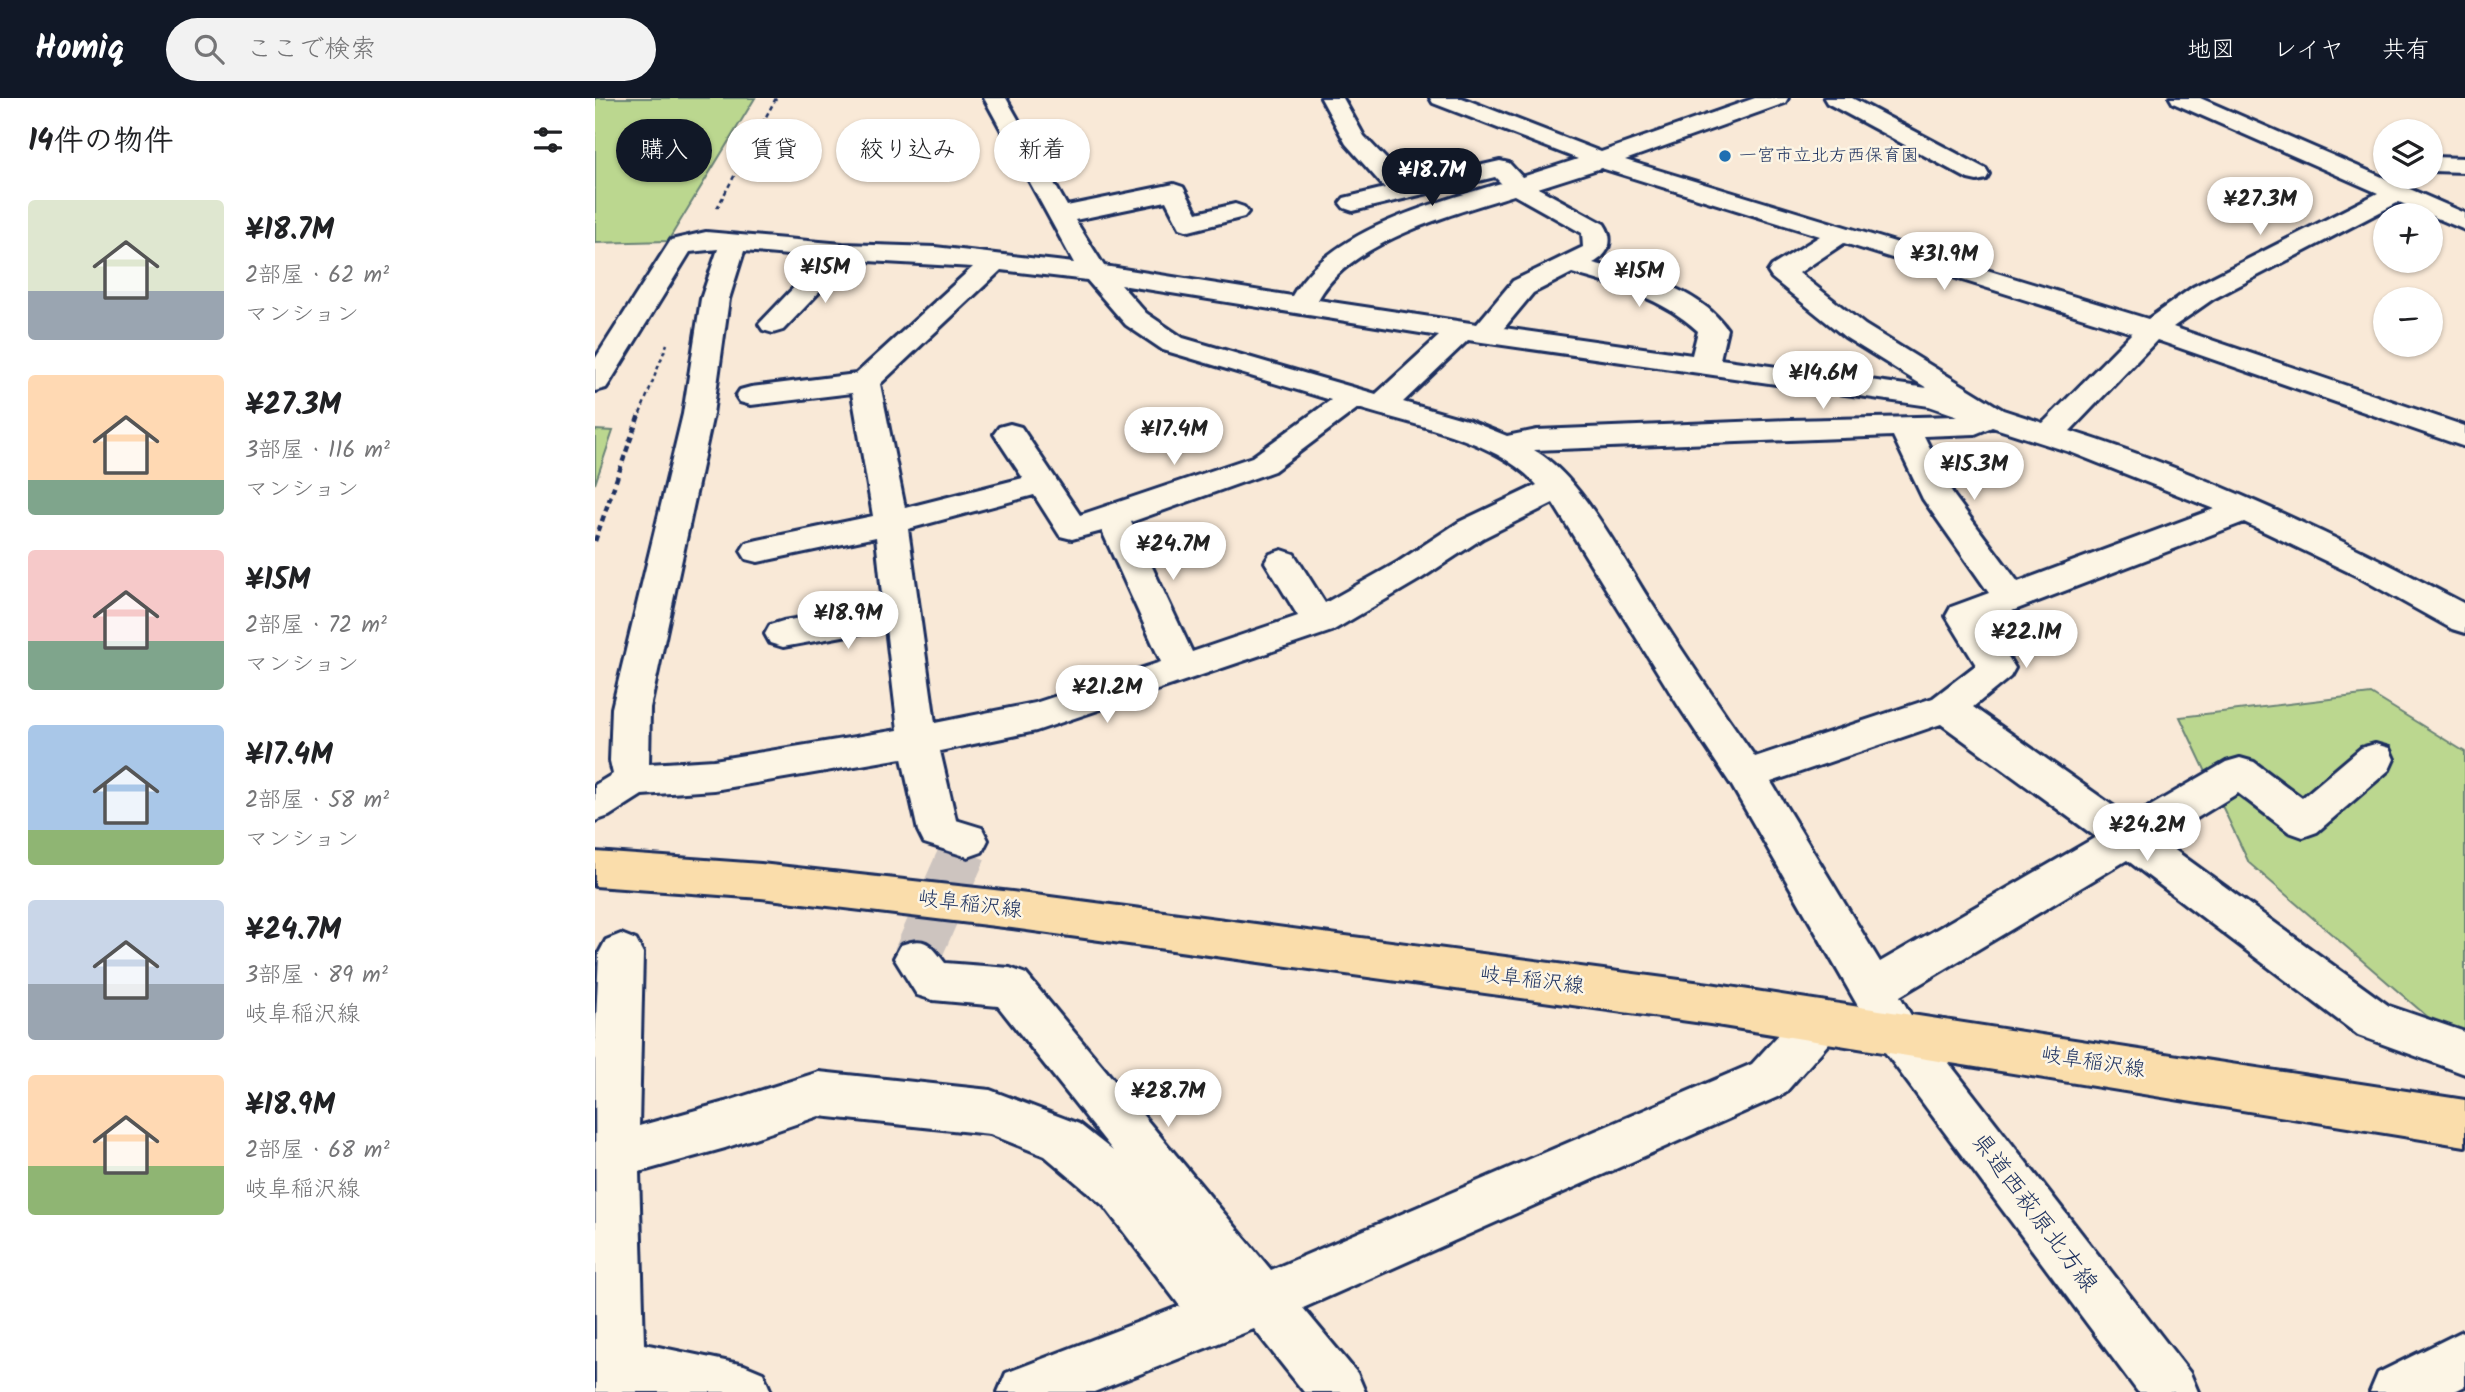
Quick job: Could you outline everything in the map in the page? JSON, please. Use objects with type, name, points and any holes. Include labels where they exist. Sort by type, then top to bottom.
[{"type":"main road","name":"岐阜稲沢線","points":[[595,869],[761,881],[1012,910],[1710,1004],[2465,1123]]},
{"type":"street","name":"県道西萩原北方線","points":[[998,98],[1060,215],[1095,273],[1136,319],[1173,344],[1459,428],[1504,446],[1537,465],[1570,502],[1691,695],[1746,775],[1898,1033],[2171,1392]]},
{"type":"street","points":[[1332,98],[1354,139],[1402,191]]},
{"type":"street","points":[[1441,98],[1601,160],[2151,330],[2465,437]]},
{"type":"street","points":[[1699,98],[1730,115]]},
{"type":"street","points":[[1301,305],[1313,285],[1337,259],[1393,229],[1777,98]]},
{"type":"street","points":[[1835,98],[1977,174]]},
{"type":"street","points":[[2181,98],[2465,222]]},
{"type":"street","points":[[2336,165],[2373,164]]},
{"type":"street","points":[[2443,164],[2465,165]]},
{"type":"street","points":[[1010,434],[1072,528],[1112,517],[1263,464],[1368,401],[1473,332],[1523,287],[1595,251],[1595,230],[1518,187],[1500,168],[1353,203]]},
{"type":"street","points":[[1060,215],[1174,192],[1189,223],[1235,212]]},
{"type":"street","points":[[2050,434],[2151,330],[2203,293],[2398,193]]},
{"type":"street","points":[[1839,235],[1782,272],[1855,331],[1990,414]]},
{"type":"street","points":[[595,382],[680,246],[706,240],[843,252],[935,256],[1095,273],[1473,332],[1933,398],[2050,434],[2245,509],[2458,608]]},
{"type":"street","points":[[634,780],[629,761],[631,708],[698,414],[715,299],[734,242]]},
{"type":"street","points":[[773,324],[843,252]]},
{"type":"street","points":[[751,396],[865,382],[994,262]]},
{"type":"street","points":[[1571,265],[1646,285],[1692,308],[1713,329],[1704,364]]},
{"type":"street","points":[[1791,429],[1807,378]]},
{"type":"street","points":[[865,382],[891,523],[918,741],[938,831],[968,840]]},
{"type":"street","points":[[1504,446],[1537,440],[1791,429],[1975,425],[1990,414]]},
{"type":"street","points":[[1904,427],[1939,499],[2011,598]]},
{"type":"street","points":[[758,551],[891,523],[1042,483]]},
{"type":"street","points":[[595,805],[634,780],[714,775],[918,741],[1036,717],[1182,670],[1319,622],[1409,570],[1471,530],[1557,488]]},
{"type":"street","points":[[1746,775],[1946,708],[1997,668],[1964,617],[2245,509]]},
{"type":"street","points":[[1112,517],[1182,670]]},
{"type":"street","points":[[1282,562],[1319,622]]},
{"type":"street","points":[[783,634],[902,613]]},
{"type":"street","points":[[1946,708],[2232,913],[2374,1021],[2465,1053]]},
{"type":"street","points":[[1873,989],[2240,773],[2303,821],[2375,759]]},
{"type":"street","points":[[621,953],[614,1156],[620,1379],[744,1392]]},
{"type":"street","points":[[916,958],[933,981],[1010,988],[1241,1308]]},
{"type":"street","points":[[1025,1392],[1241,1308],[1768,1079],[1820,1021]]},
{"type":"street","points":[[614,1156],[725,1125],[819,1094],[990,1112],[1062,1140],[1121,1189],[1241,1308],[1338,1392]]},
{"type":"street","points":[[2397,1392],[2465,1357]]},
{"type":"green space","points":[[595,98],[755,98],[742,119],[726,119],[726,146],[712,169],[712,119],[616,119],[616,182],[704,182],[668,241],[595,243]]},
{"type":"green space","points":[[595,430],[613,431],[595,484]]},
{"type":"green space","points":[[2371,694],[2465,752],[2465,1049],[2249,863],[2180,717]]},
{"type":"tunnel","points":[[916,958],[968,840]]},
{"type":"place","name":"一宮市立北方西保育園","points":[[1725,156]]}]
